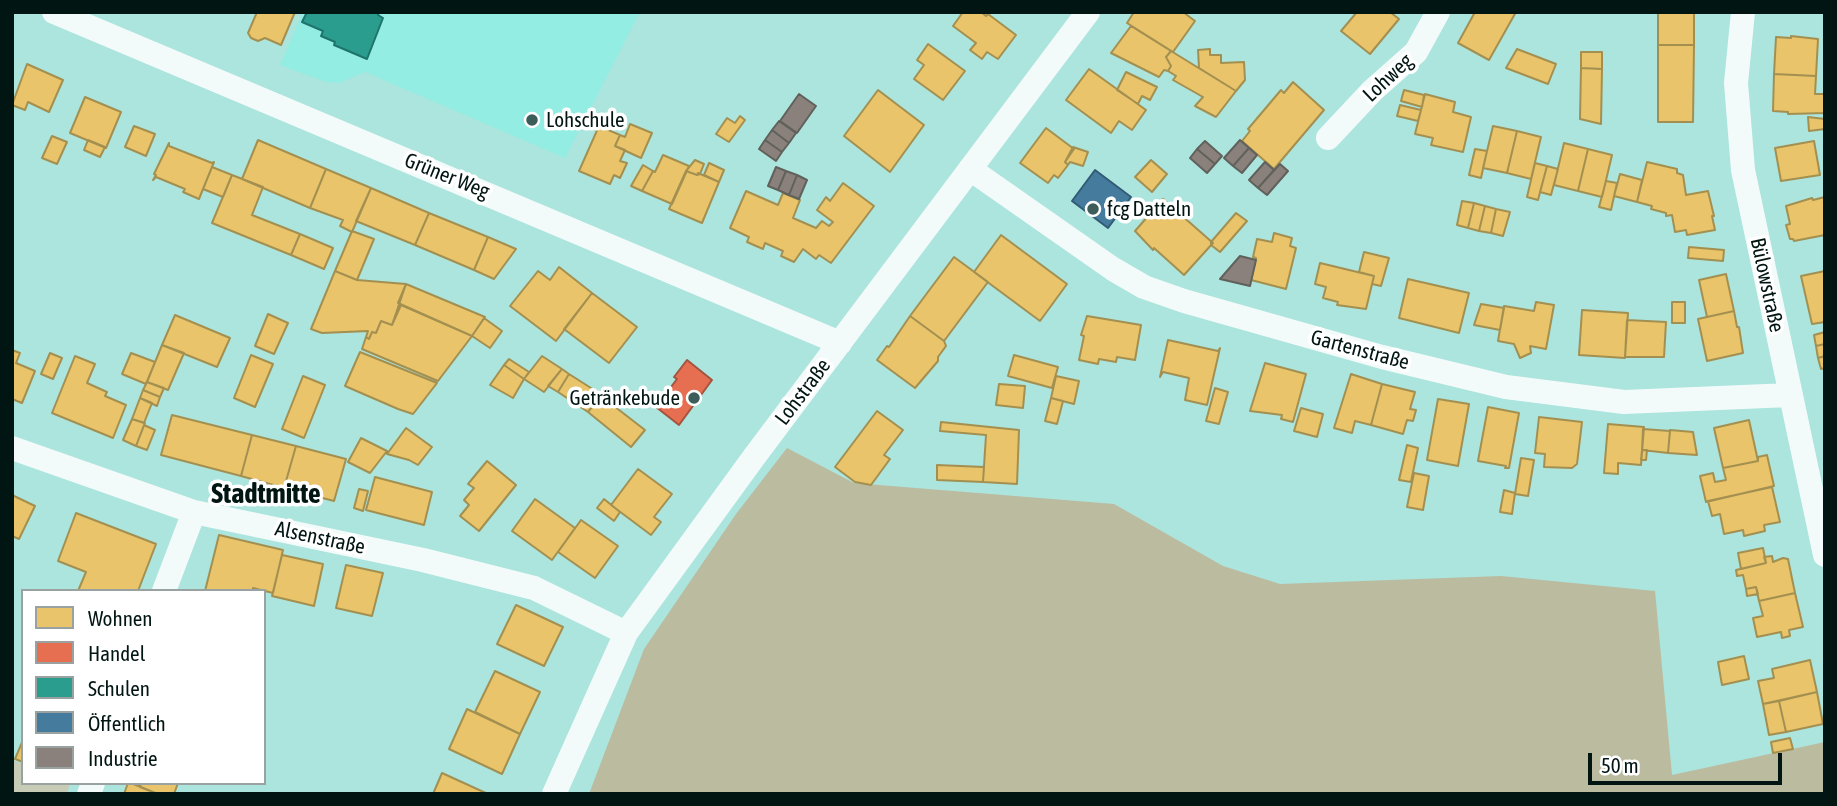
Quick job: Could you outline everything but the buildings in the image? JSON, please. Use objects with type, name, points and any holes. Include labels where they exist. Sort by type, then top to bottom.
[{"type":"street","name":"Grüner Weg","points":[[54,12],[840,343]]},
{"type":"street","name":"Lohstraße","points":[[554,794],[626,633],[1088,12]]},
{"type":"street","name":"Lohweg","points":[[1328,138],[1372,91],[1416,52],[1438,12]]},
{"type":"street","name":"Bülowstraße","points":[[1743,12],[1736,83],[1743,170],[1825,555]]},
{"type":"street","name":"Gartenstraße","points":[[970,169],[1113,270],[1144,287],[1184,302],[1382,357],[1506,387],[1624,402],[1790,395]]},
{"type":"street","name":"Alsenstraße","points":[[12,448],[194,512],[423,560],[534,589],[626,633]]},
{"type":"street","points":[[165,589],[194,512]]},
{"type":"shaded area","name":"Lohschule","points":[[303,12],[640,12],[565,158],[365,72],[339,83],[326,82],[280,65]]},
{"type":"shaded area","points":[[787,448],[854,483],[1114,504],[1223,566],[1280,584],[1501,576],[1655,591],[1672,775],[1825,742],[1825,794],[589,794],[644,649],[736,514]]},
{"type":"shaded area","points":[[12,760],[21,763],[21,785],[69,785],[67,794],[12,794]]},
{"type":"place","name":"Lohschule","points":[[532,120]]},
{"type":"place","name":"fcg Datteln","points":[[1093,209]]},
{"type":"place","name":"Getränkebude","points":[[694,398]]},
{"type":"district","name":"Stadtmitte","points":[[266,494]]}]
